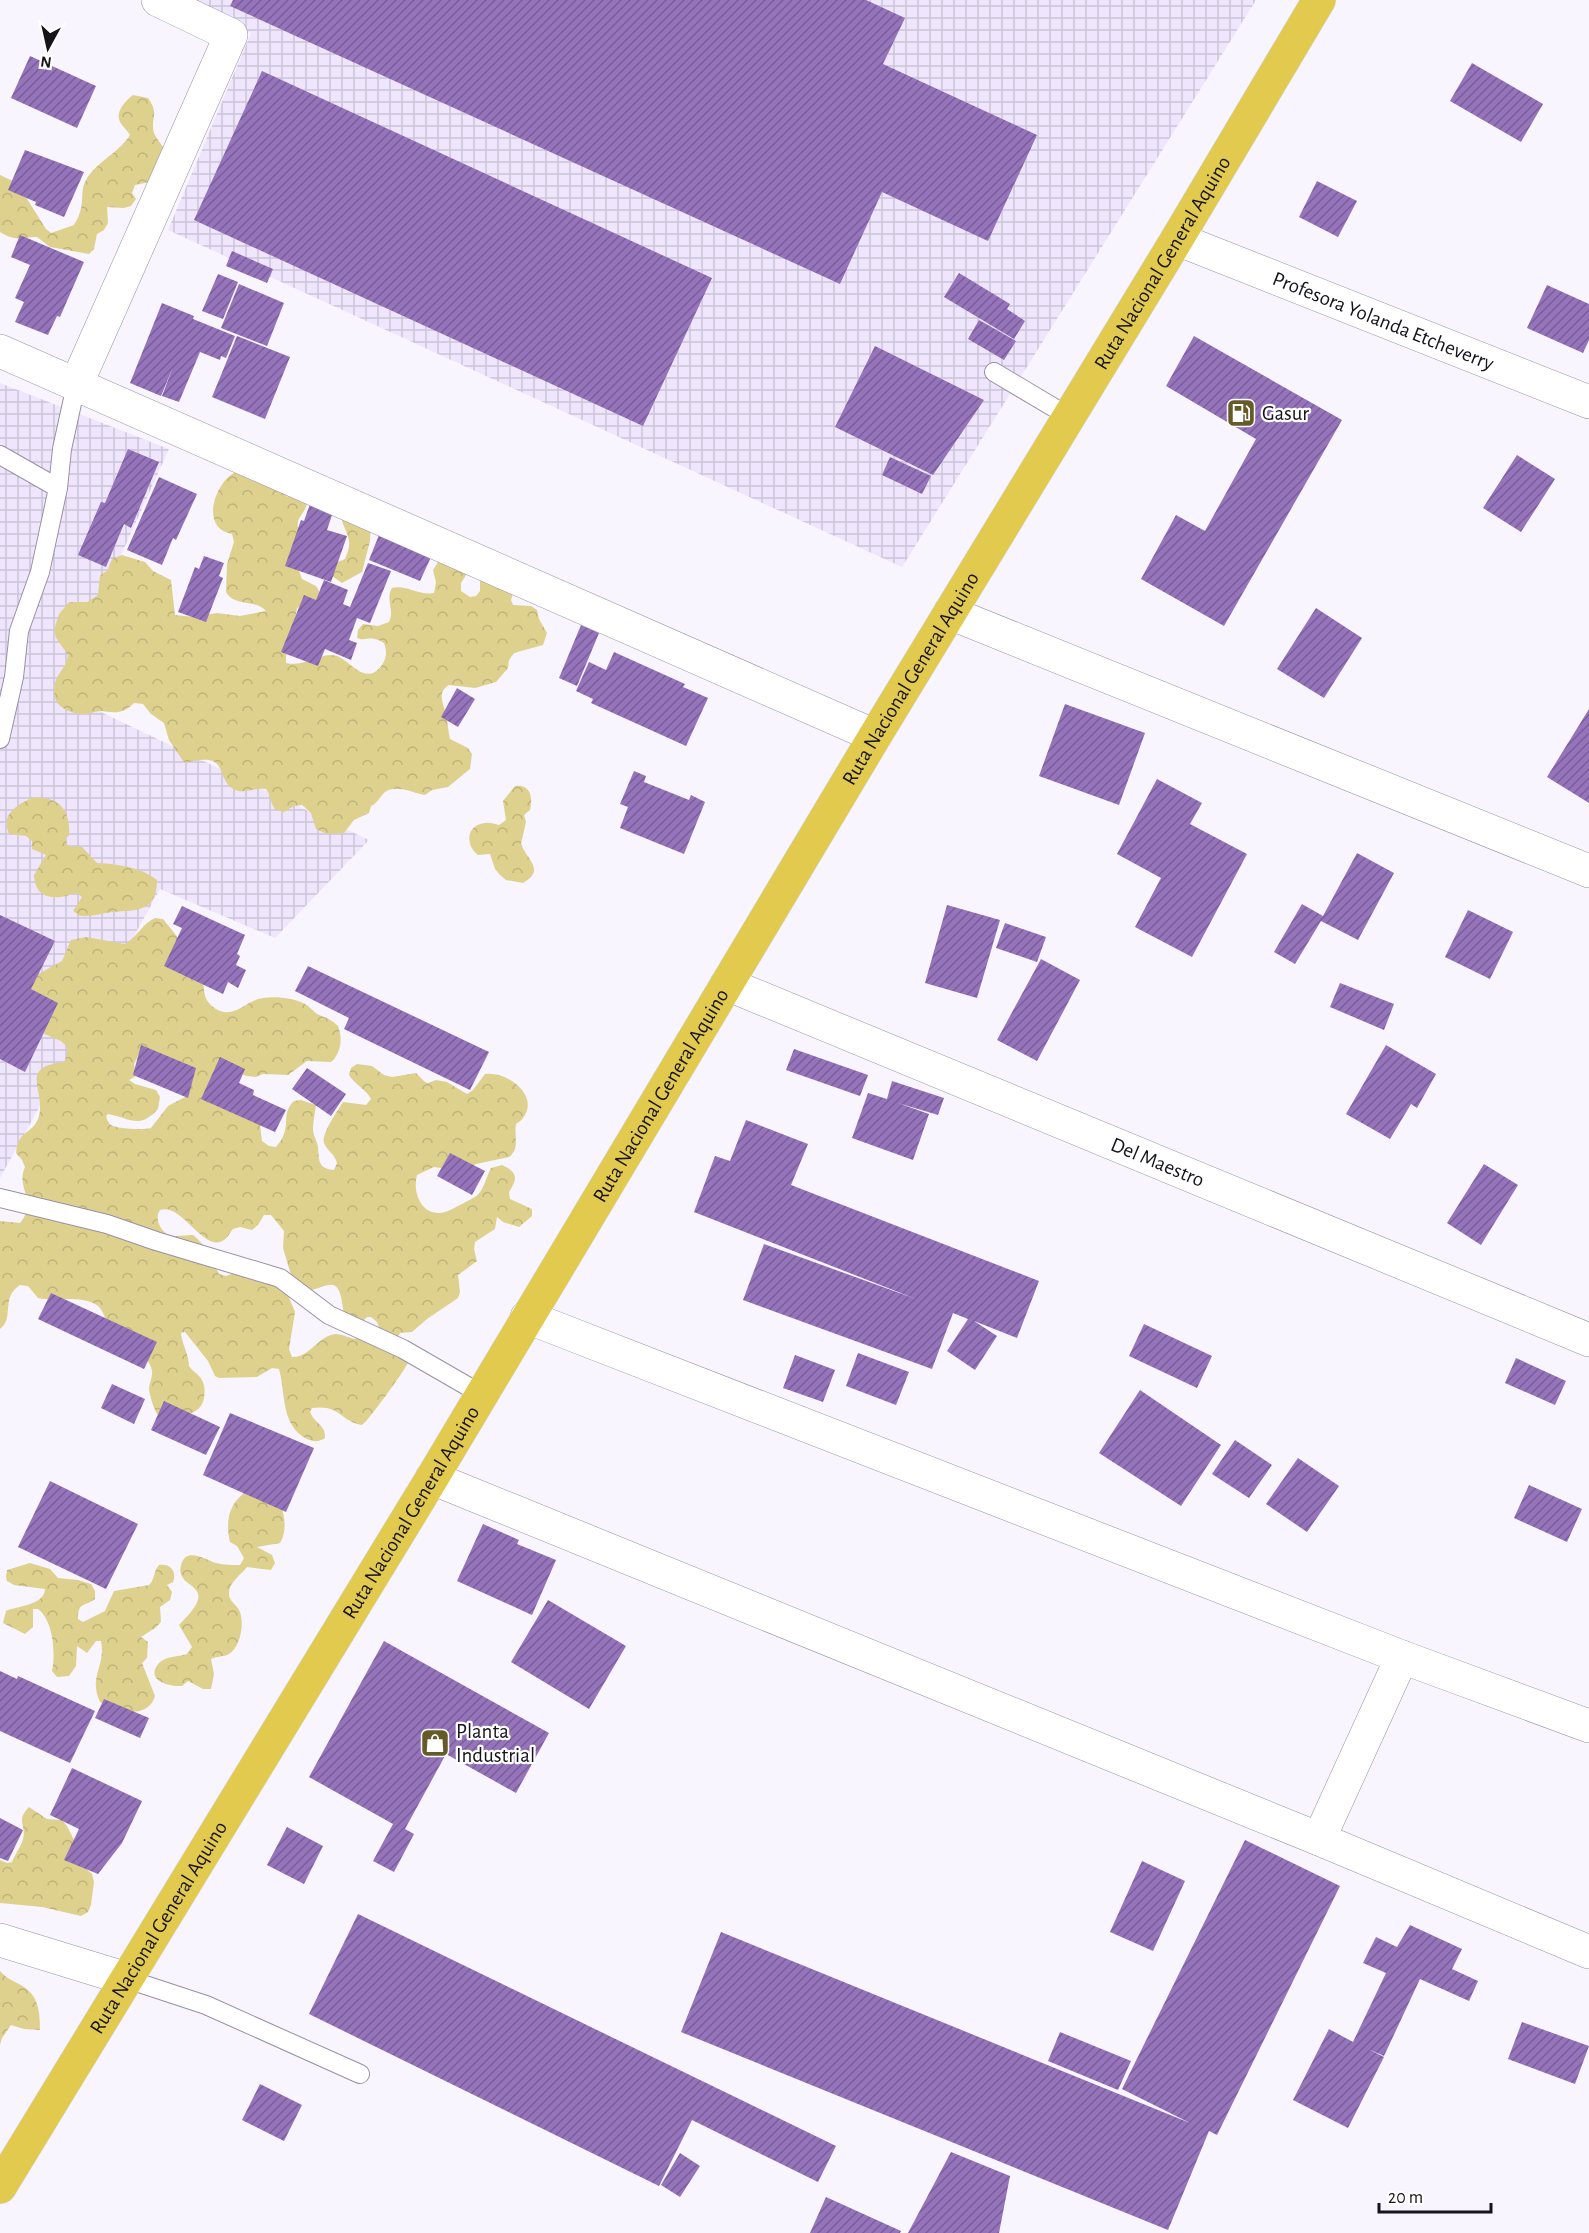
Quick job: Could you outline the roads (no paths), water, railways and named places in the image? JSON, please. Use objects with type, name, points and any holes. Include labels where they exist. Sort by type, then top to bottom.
[{"type":"highway","name":"Ruta Nacional General Aquino","points":[[0,2187],[432,1478],[875,736],[1177,239],[1319,0]]},
{"type":"street","points":[[76,385],[231,35],[158,0]]},
{"type":"street","name":"Profesora Yolanda Etcheverry","points":[[1177,239],[1589,402]]},
{"type":"street","points":[[0,351],[875,736]]},
{"type":"street","points":[[950,613],[1589,871]]},
{"type":"street","name":"Del Maestro","points":[[728,984],[1589,1340]]},
{"type":"street","points":[[527,1317],[1402,1657],[1589,1726]]},
{"type":"street","points":[[432,1478],[1319,1839],[1589,1952]]},
{"type":"street","points":[[1319,1839],[1402,1657]]},
{"type":"street","points":[[0,1940],[127,1979]]},
{"type":"lane","points":[[994,372],[1068,416]]},
{"type":"lane","points":[[0,739],[14,677],[19,631],[40,572],[76,385]]},
{"type":"lane","points":[[0,455],[58,488]]},
{"type":"lane","points":[[0,1198],[107,1224],[280,1278],[329,1315],[403,1349],[481,1394]]},
{"type":"lane","points":[[127,1979],[206,2005],[360,2074]]},
{"type":"place","name":"Gasur","points":[[1241,413]]},
{"type":"place","name":"Planta Industrial","points":[[435,1743]]}]
